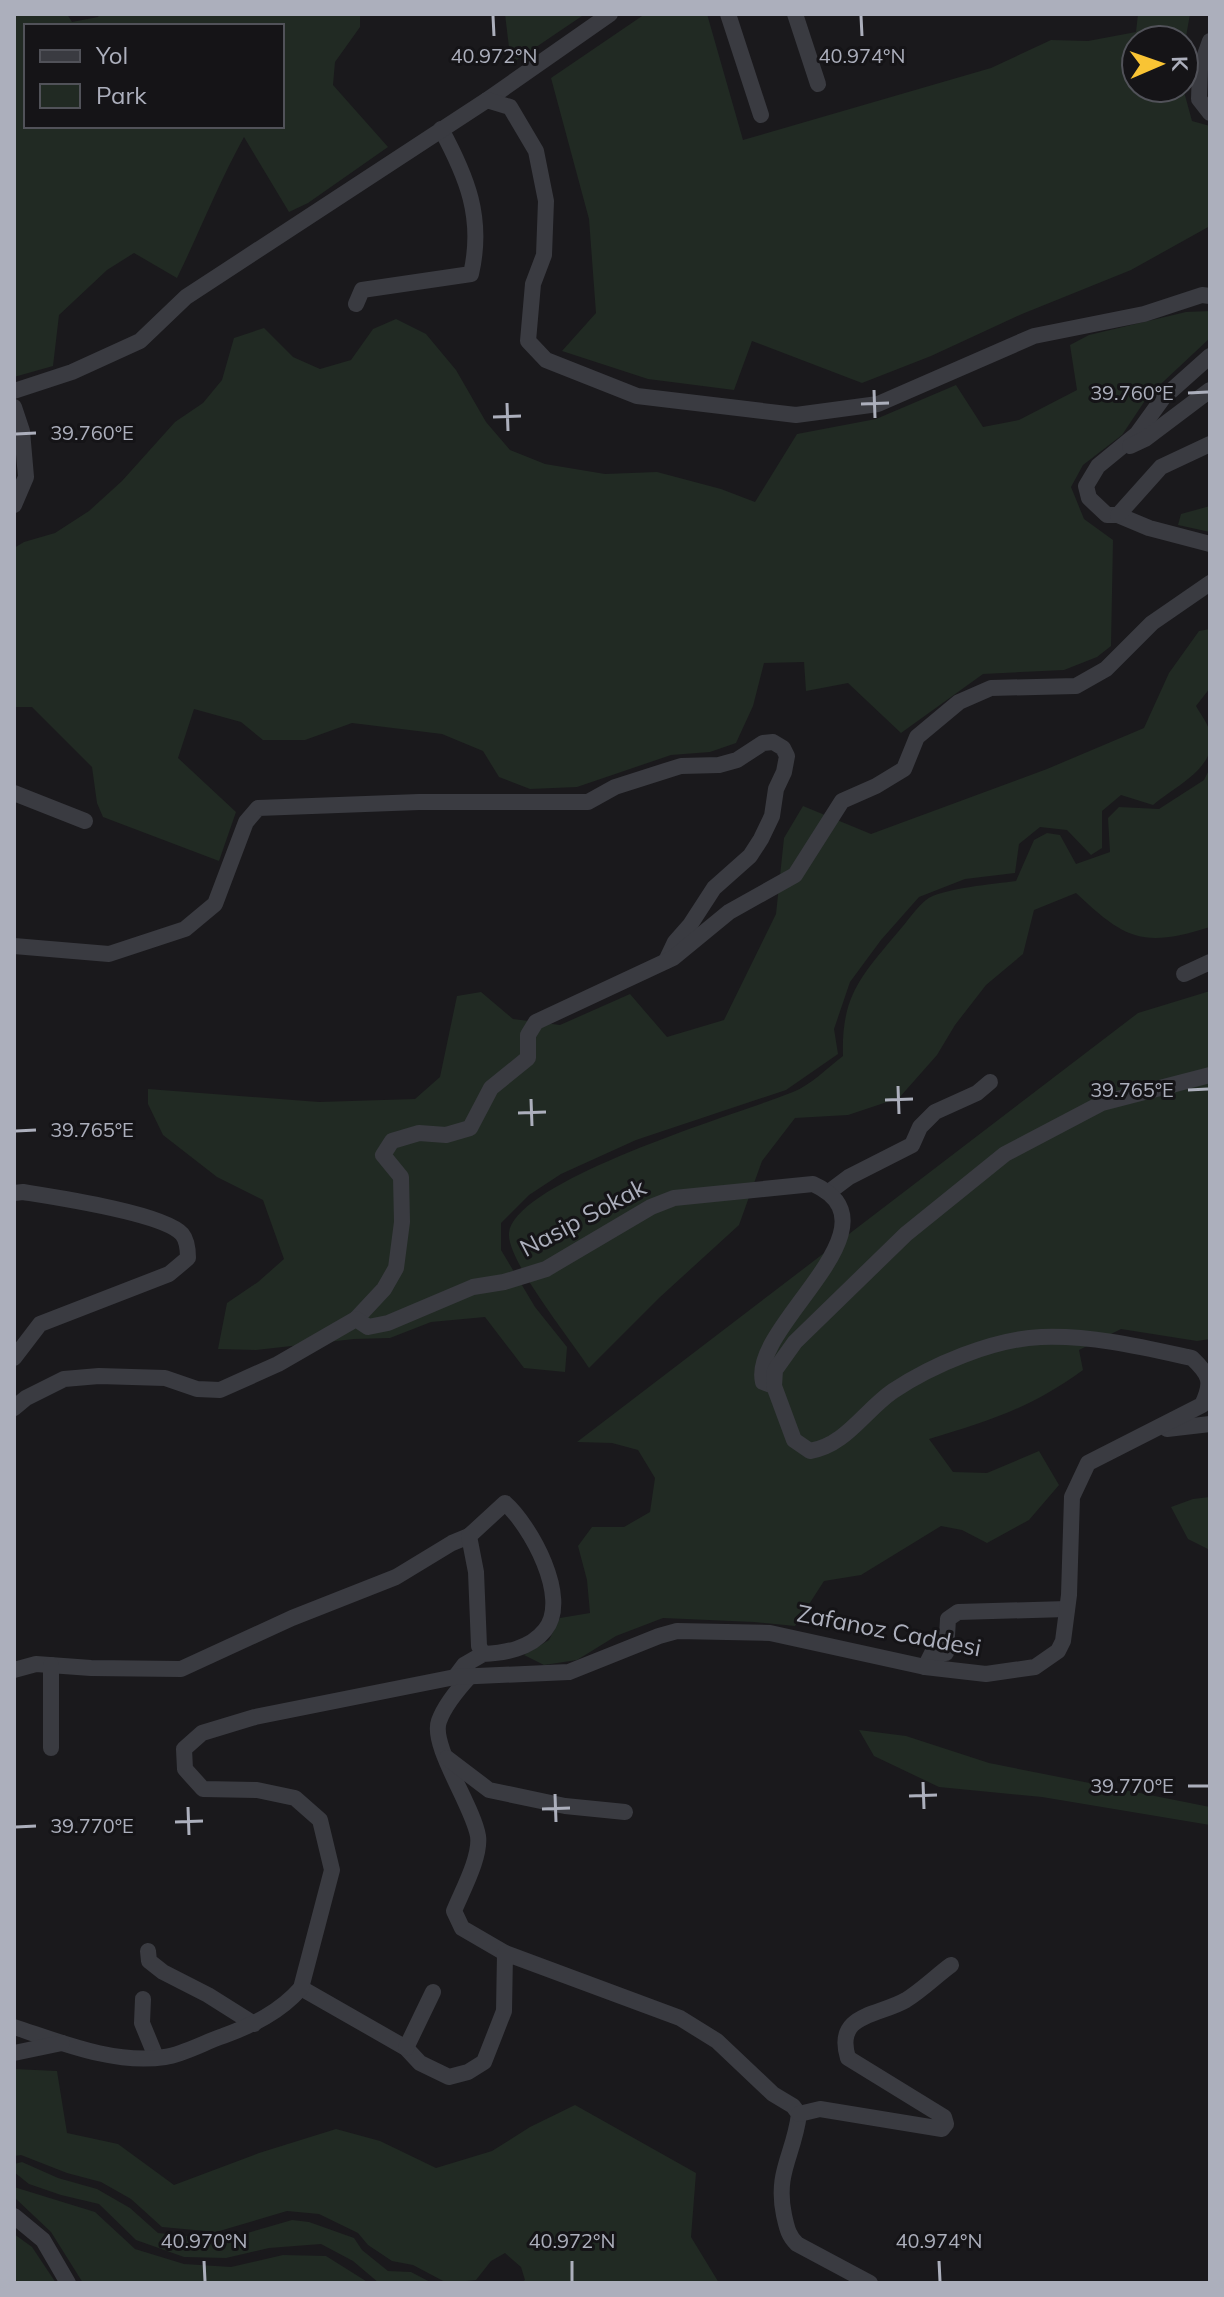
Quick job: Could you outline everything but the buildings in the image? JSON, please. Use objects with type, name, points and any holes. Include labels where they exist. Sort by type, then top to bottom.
[{"type":"street","points":[[14,391],[72,372],[140,341],[186,297],[487,100],[610,14]]},
{"type":"street","points":[[728,14],[761,115]]},
{"type":"street","points":[[795,14],[818,84]]},
{"type":"street","points":[[1210,41],[1200,69],[1199,99],[1210,113]]},
{"type":"street","points":[[487,100],[510,107],[536,151],[546,201],[544,255],[533,284],[528,341],[546,360],[637,396],[796,415],[878,404],[1034,336],[1144,314],[1202,295],[1210,296]]},
{"type":"street","points":[[356,304],[362,290],[471,274],[476,241],[472,195],[463,169],[441,129]]},
{"type":"street","points":[[1210,356],[1163,398],[1137,434],[1098,466],[1086,486],[1089,498],[1107,515],[1118,515],[1149,528],[1210,544]]},
{"type":"street","points":[[1111,456],[1145,439],[1210,390]]},
{"type":"street","points":[[14,407],[22,431],[26,477],[14,505]]},
{"type":"street","points":[[1118,515],[1161,467],[1210,444]]},
{"type":"street","points":[[14,1408],[26,1398],[64,1379],[99,1376],[165,1378],[197,1389],[220,1390],[278,1364],[356,1319],[384,1289],[396,1268],[402,1222],[401,1177],[383,1155],[392,1141],[419,1133],[446,1135],[470,1128],[491,1088],[528,1058],[528,1035],[536,1022],[666,961],[729,912],[795,875],[842,801],[904,769],[917,737],[959,702],[991,688],[1076,686],[1106,669],[1152,623],[1210,583]]},
{"type":"street","points":[[14,946],[109,954],[185,929],[215,904],[246,822],[258,808],[419,802],[588,802],[615,787],[641,778],[681,766],[719,765],[737,760],[763,743],[773,742],[783,748],[787,756],[776,789],[772,816],[761,839],[750,856],[714,888],[675,942],[666,961]]},
{"type":"street","points":[[14,793],[85,821]]},
{"type":"street","points":[[1184,974],[1210,962]]},
{"type":"street","points":[[990,1082],[977,1093],[935,1112],[920,1127],[912,1145],[849,1177],[829,1192],[843,1211],[843,1229],[829,1258],[770,1349],[762,1375],[763,1382],[774,1386],[775,1370],[795,1342],[906,1234],[1005,1154],[1102,1103],[1210,1075]]},
{"type":"street","name":"Nasip Sokak","points":[[356,1319],[368,1327],[388,1323],[473,1287],[546,1269],[651,1207],[674,1198],[803,1183],[829,1192]]},
{"type":"street","points":[[14,1193],[87,1202],[168,1226],[182,1234],[188,1258],[169,1274],[40,1324],[14,1358]]},
{"type":"street","name":"Zafanoz Caddesi","points":[[301,1988],[332,1870],[320,1820],[295,1798],[257,1790],[203,1789],[185,1769],[184,1749],[202,1733],[255,1717],[463,1676],[569,1672],[677,1631],[770,1633],[925,1667],[986,1674],[1035,1667],[1049,1660],[1063,1641],[1072,1497],[1082,1471],[1088,1463],[1202,1405],[1210,1386],[1206,1374],[1192,1358],[1126,1343],[1041,1337],[970,1352],[893,1391],[835,1443],[810,1451],[794,1440],[774,1386]]},
{"type":"street","points":[[1158,1430],[1210,1424]]},
{"type":"street","points":[[14,1670],[36,1664],[181,1669],[292,1618],[396,1577],[469,1536],[505,1503],[535,1541],[551,1580],[552,1606],[546,1629],[530,1641],[508,1653],[483,1654],[464,1665],[458,1689],[439,1721],[437,1738],[478,1836],[477,1855],[454,1911],[462,1928],[505,1953],[680,2018],[717,2041],[773,2094],[793,2106],[799,2114],[797,2133],[781,2180],[788,2235],[797,2244],[870,2283]]},
{"type":"street","points":[[469,1536],[476,1572],[479,1646],[483,1654]]},
{"type":"street","points":[[925,1667],[932,1653],[946,1653],[948,1619],[958,1612],[1067,1609]]},
{"type":"street","points":[[51,1665],[51,1748]]},
{"type":"street","points":[[446,1757],[489,1790],[565,1806],[625,1812]]},
{"type":"street","points":[[148,1951],[149,1961],[163,1972],[254,2024]]},
{"type":"street","points":[[14,2027],[119,2057],[165,2057],[254,2024],[288,2002],[301,1988],[406,2048],[420,2063],[449,2077],[468,2072],[484,2062],[504,2011],[505,1953]]},
{"type":"street","points":[[799,2114],[820,2109],[942,2129],[946,2124],[944,2117],[848,2058],[844,2044],[847,2032],[859,2018],[905,2001],[951,1965]]},
{"type":"street","points":[[406,2048],[433,1992]]},
{"type":"street","points":[[143,1999],[142,2023],[156,2057]]},
{"type":"street","points":[[14,2053],[63,2043]]},
{"type":"street","points":[[14,2216],[43,2240],[68,2283]]},
{"type":"green space","points":[[14,14],[67,14],[72,22],[100,14],[360,14],[360,27],[335,62],[333,85],[388,147],[308,203],[289,212],[244,137],[177,278],[134,253],[107,270],[59,315],[53,366],[14,377]]},
{"type":"green space","points":[[505,14],[585,14],[511,64]]},
{"type":"green space","points":[[645,14],[707,14],[743,140],[991,68],[1051,40],[1088,41],[1120,35],[1120,104],[1187,104],[1192,121],[1210,126],[1210,226],[1131,270],[862,383],[752,341],[734,390],[648,379],[562,351],[596,313],[589,219],[551,78]]},
{"type":"green space","points":[[1138,14],[1190,14],[1188,24],[1137,24]]},
{"type":"green space","points":[[1210,311],[1210,338],[1148,396],[1122,435],[1083,465],[1071,487],[1084,519],[1113,540],[1111,646],[1097,657],[1064,670],[983,674],[901,733],[848,683],[806,691],[804,662],[764,663],[753,706],[736,743],[710,752],[671,755],[577,787],[530,789],[499,777],[483,751],[442,734],[352,723],[305,740],[263,740],[241,722],[194,709],[178,758],[236,812],[219,861],[103,817],[97,803],[92,767],[32,707],[14,707],[14,548],[55,533],[89,511],[122,481],[175,422],[203,403],[222,380],[234,338],[264,328],[293,357],[320,369],[351,360],[373,329],[396,319],[426,334],[456,370],[486,422],[510,450],[545,464],[605,474],[657,472],[721,489],[755,502],[797,434],[876,419],[956,385],[983,427],[1019,420],[1077,390],[1070,345],[1089,335],[1186,312]]},
{"type":"green space","points":[[1210,506],[1210,532],[1178,525],[1181,514]]},
{"type":"green space","points":[[1210,629],[1210,688],[1196,706],[1208,726],[1211,742],[1209,754],[1194,774],[1153,805],[1121,795],[1102,811],[1102,848],[1091,855],[1067,830],[1040,827],[1019,844],[1015,873],[965,879],[919,897],[881,940],[850,982],[834,1029],[838,1054],[786,1090],[636,1140],[561,1174],[529,1195],[501,1223],[501,1250],[535,1307],[567,1347],[565,1372],[524,1368],[485,1317],[431,1322],[390,1338],[256,1350],[218,1349],[227,1303],[284,1259],[263,1200],[217,1177],[163,1135],[148,1104],[148,1089],[319,1102],[415,1099],[440,1077],[457,996],[481,992],[513,1019],[560,1025],[630,994],[667,1037],[724,1020],[776,914],[784,838],[803,806],[871,834],[1047,769],[1144,728],[1169,673],[1199,631]]},
{"type":"green space","points":[[1210,768],[1210,927],[1168,937],[1137,936],[1109,921],[1076,893],[1034,910],[1023,954],[986,985],[955,1025],[937,1055],[899,1098],[848,1115],[795,1118],[762,1161],[739,1225],[589,1368],[518,1262],[509,1233],[521,1212],[549,1191],[589,1170],[806,1085],[843,1056],[846,1018],[856,988],[926,900],[956,890],[1016,881],[1034,840],[1047,833],[1060,835],[1076,864],[1110,852],[1108,818],[1119,807],[1159,809],[1204,780]]},
{"type":"green space","points":[[1210,991],[1210,1339],[1197,1341],[1121,1329],[1079,1350],[1083,1370],[1045,1394],[990,1419],[929,1439],[953,1472],[987,1473],[1039,1451],[1059,1485],[1029,1520],[987,1543],[962,1530],[941,1526],[861,1575],[824,1581],[795,1626],[663,1618],[616,1636],[577,1660],[544,1665],[524,1655],[549,1640],[560,1618],[590,1613],[587,1580],[578,1546],[592,1527],[624,1527],[650,1512],[655,1478],[638,1450],[612,1443],[577,1442],[1138,1013]]},
{"type":"green space","points":[[1210,1497],[1210,1550],[1188,1539],[1171,1507]]},
{"type":"green space","points":[[859,1730],[906,1736],[989,1763],[1210,1807],[1210,1825],[1042,1797],[939,1787],[874,1756]]},
{"type":"green space","points":[[14,2069],[57,2071],[67,2133],[118,2144],[174,2185],[259,2153],[336,2129],[380,2141],[436,2168],[492,2151],[530,2127],[575,2105],[696,2173],[691,2237],[719,2283],[520,2283],[525,2280],[521,2267],[505,2253],[491,2261],[476,2280],[447,2283],[413,2265],[392,2261],[368,2245],[358,2233],[319,2214],[287,2211],[216,2232],[162,2227],[131,2199],[101,2182],[21,2155],[14,2156]]},
{"type":"green space","points":[[22,2162],[58,2178],[97,2189],[130,2208],[158,2233],[223,2240],[292,2220],[309,2222],[354,2238],[362,2250],[388,2271],[411,2272],[432,2283],[379,2283],[353,2261],[321,2244],[269,2248],[226,2258],[184,2257],[136,2240],[99,2204],[29,2184],[14,2172],[14,2164]]},
{"type":"green space","points":[[14,2187],[95,2212],[135,2249],[184,2264],[231,2267],[283,2255],[326,2256],[369,2283],[83,2283],[51,2232],[14,2197]]},
{"type":"green space","points":[[14,2234],[32,2247],[56,2283],[14,2283]]}]
